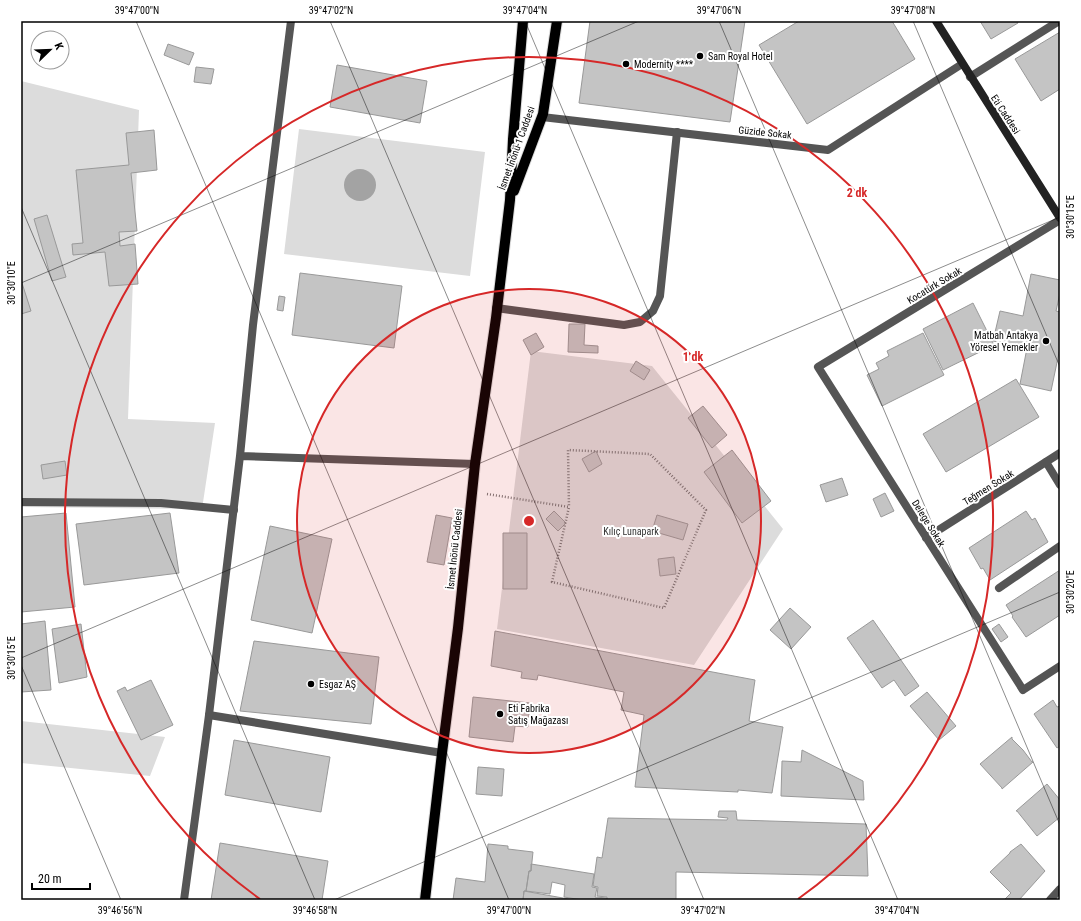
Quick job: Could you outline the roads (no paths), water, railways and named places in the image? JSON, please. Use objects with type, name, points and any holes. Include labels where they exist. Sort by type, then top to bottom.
[{"type":"main road","name":"İsmet İnönü-1 Caddesi","points":[[510,200],[513,139],[523,21]]},
{"type":"main road","name":"İsmet İnönü-1 Caddesi","points":[[510,200],[542,117],[557,21]]},
{"type":"main road","name":"Eti Caddesi","points":[[936,21],[1060,219]]},
{"type":"main road","name":"İsmet İnönü Caddesi","points":[[426,900],[442,753],[458,628],[475,464],[496,318],[510,200]]},
{"type":"street","points":[[184,900],[209,715],[234,510],[253,325],[291,21]]},
{"type":"street","points":[[970,77],[1046,25],[1059,21]]},
{"type":"street","name":"Güzide Sokak","points":[[542,117],[828,150],[962,64]]},
{"type":"street","points":[[496,308],[624,325],[640,322],[652,311],[660,296],[677,132]]},
{"type":"street","name":"Kocatürk Sokak","points":[[818,367],[1060,219]]},
{"type":"street","name":"Delege Sokak","points":[[818,367],[1023,690],[1060,666]]},
{"type":"street","name":"Teğmen Sokak","points":[[926,538],[1060,453]]},
{"type":"street","points":[[240,456],[475,464]]},
{"type":"street","points":[[1046,462],[1060,485]]},
{"type":"street","points":[[21,502],[161,502],[234,510]]},
{"type":"street","points":[[999,588],[1060,546]]},
{"type":"street","points":[[209,715],[442,753]]},
{"type":"street","points":[[1050,900],[1060,889]]},
{"type":"place","name":"Sam Royal Hotel","points":[[700,56]]},
{"type":"place","name":"Modernity ****","points":[[626,64]]},
{"type":"place","name":"Matbah Antakya Yöresel Yemekler","points":[[1046,341]]},
{"type":"place","name":"Esgaz AŞ","points":[[311,684]]},
{"type":"place","name":"Eti Fabrika Satış Mağazası","points":[[500,714]]},
{"type":"park label","name":"Kılıç Lunapark","points":[[631,531]]}]
